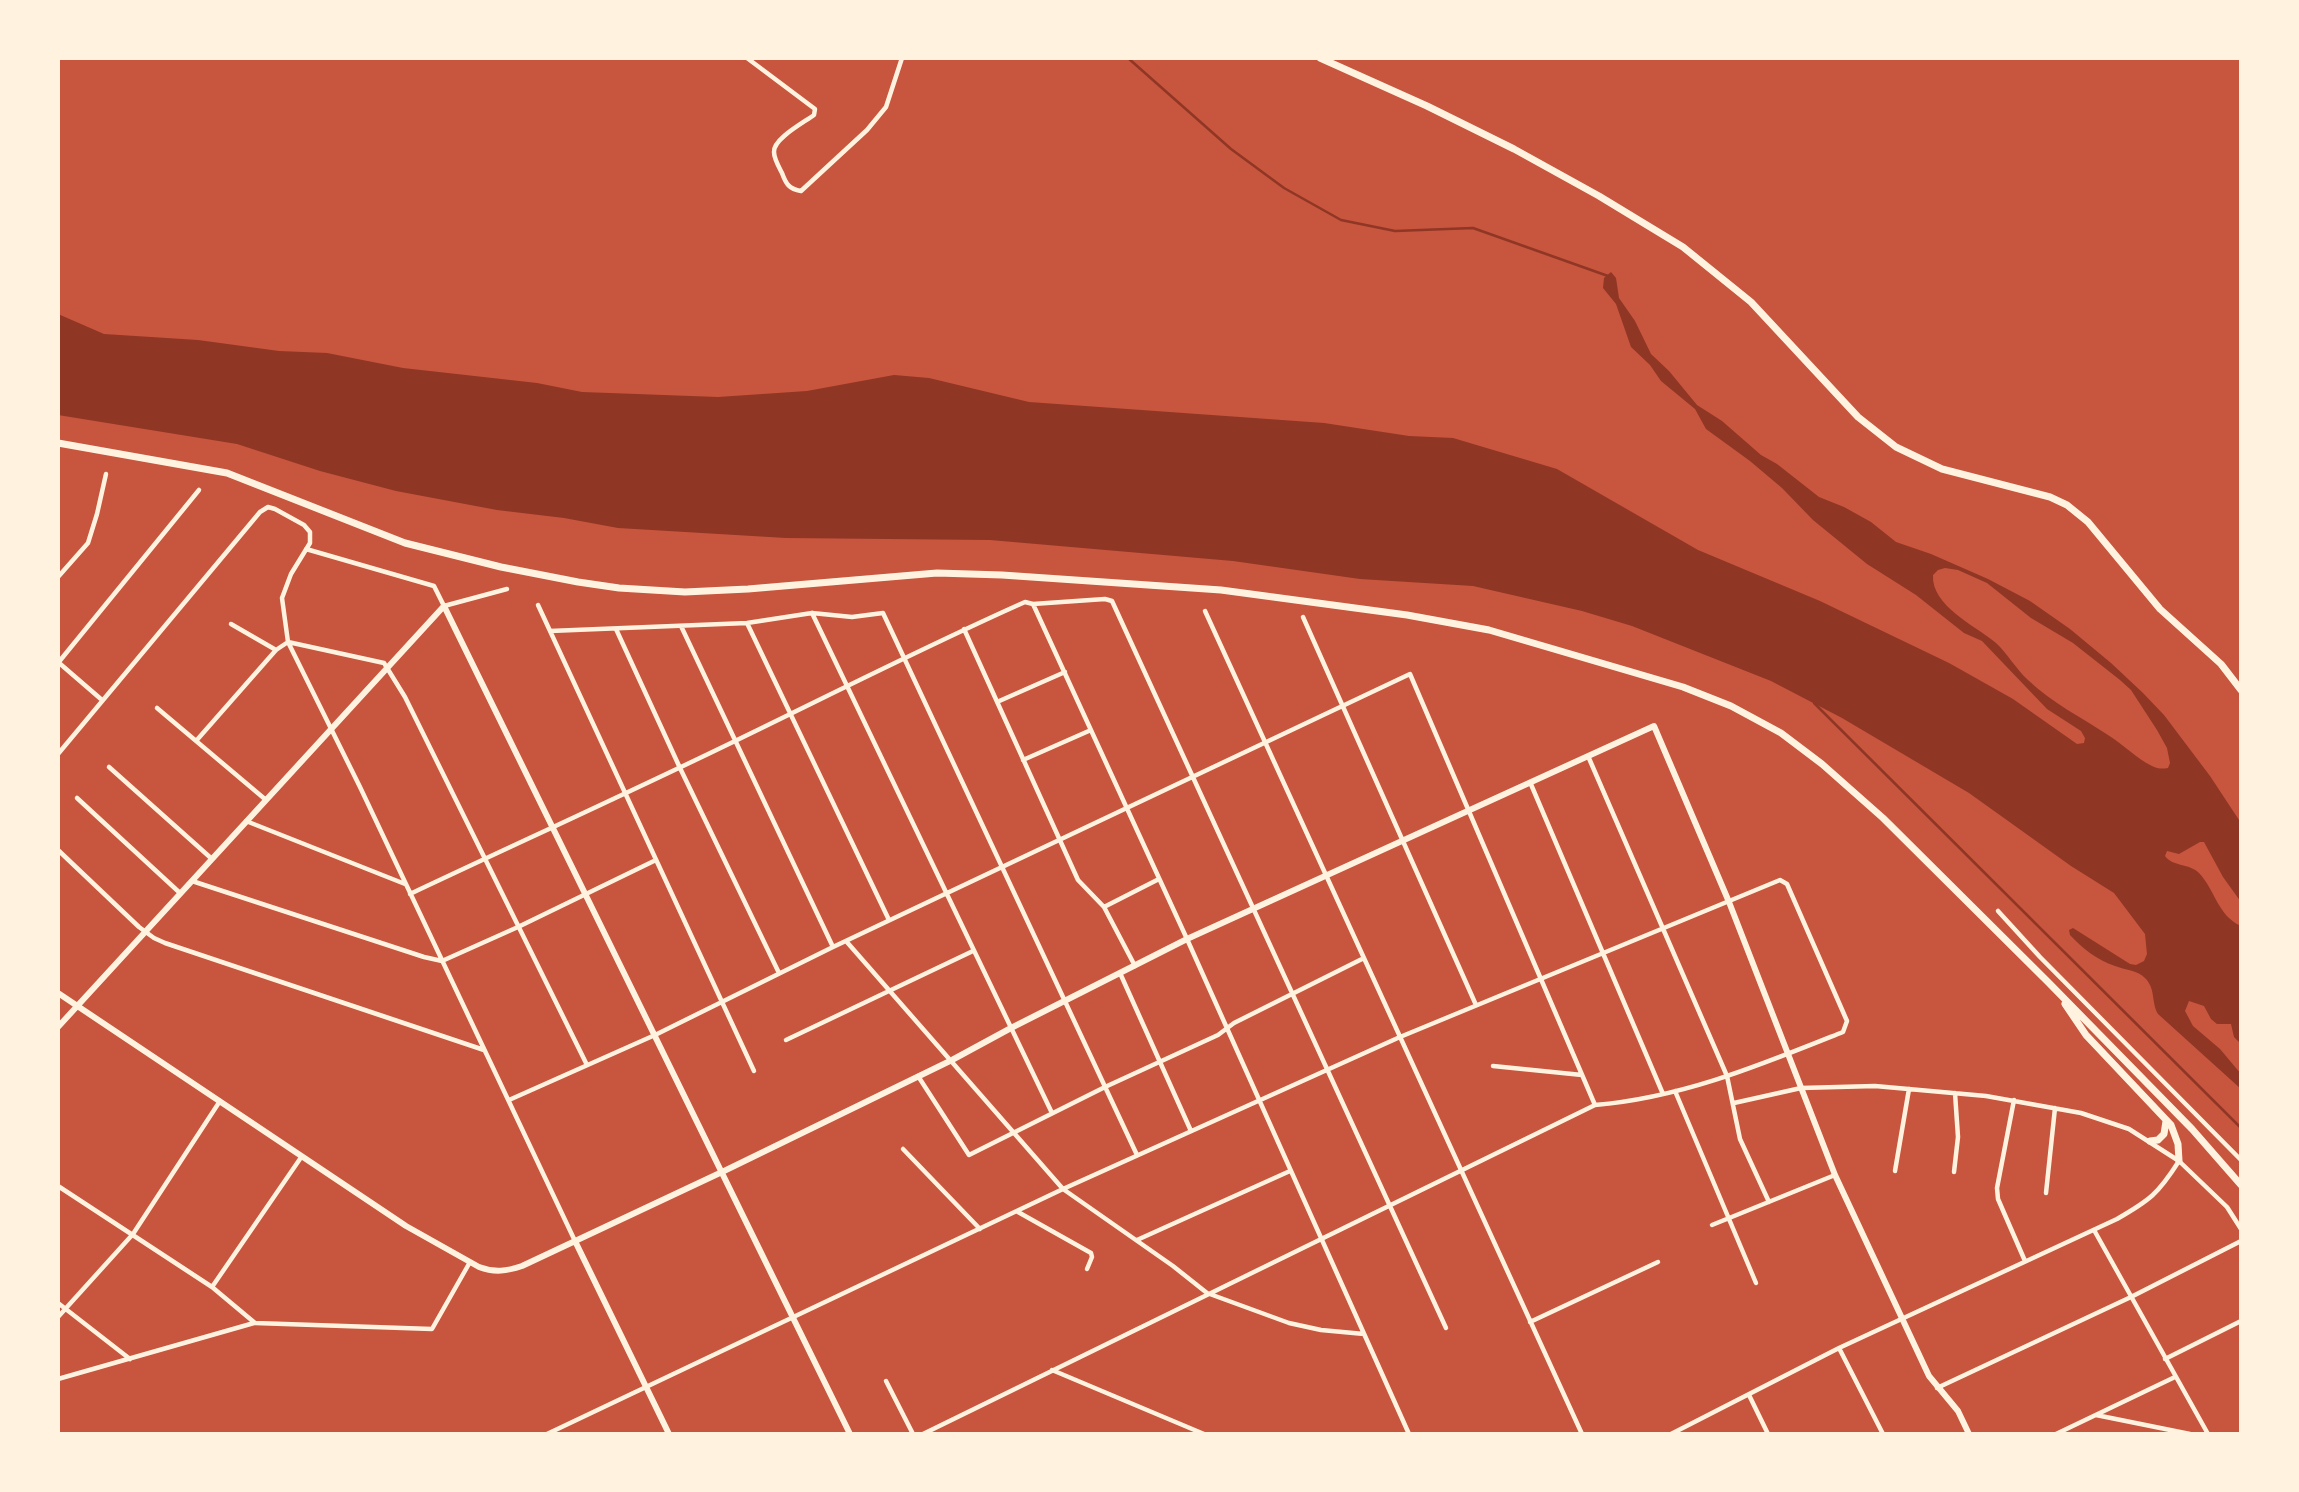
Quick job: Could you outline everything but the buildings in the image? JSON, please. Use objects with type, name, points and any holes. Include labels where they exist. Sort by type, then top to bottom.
[{"type":"main road","points":[[1320,58],[1514,149],[1683,247],[1730,283],[1772,322],[1858,417],[1883,438],[1910,455],[1951,472],[2050,497],[2067,505],[2088,522],[2160,609],[2221,664],[2241,690]]},
{"type":"main road","points":[[58,443],[227,473],[405,543],[501,566],[619,588],[685,592],[937,573],[1221,590],[1407,615],[1489,630],[1683,687],[1731,706],[1781,733],[1822,764],[1883,818],[2192,1129],[2241,1185]]},
{"type":"main road","points":[[2060,995],[2086,1035],[2164,1118],[2176,1138],[2179,1161]]},
{"type":"main road","points":[[2150,1141],[2158,1140],[2164,1134],[2167,1126],[2164,1118]]},
{"type":"street","points":[[747,58],[815,110],[814,115],[783,136],[774,148],[786,184],[793,190],[801,191],[867,130],[886,107],[902,58]]},
{"type":"street","points":[[58,577],[88,543],[106,474]]},
{"type":"street","points":[[102,700],[58,662],[199,489]]},
{"type":"street","points":[[58,754],[260,512],[265,508],[272,508],[307,527],[311,539],[291,574],[282,598],[288,642],[669,1434]]},
{"type":"street","points":[[306,549],[434,586],[850,1434]]},
{"type":"street","points":[[58,1027],[444,606],[507,589]]},
{"type":"street","points":[[410,894],[1025,602],[1112,601],[1446,1328]]},
{"type":"street","points":[[1033,604],[1160,878],[1409,1434]]},
{"type":"street","points":[[538,605],[754,1072]]},
{"type":"street","points":[[1205,611],[1582,1434]]},
{"type":"street","points":[[550,631],[747,623],[812,613],[852,617],[883,613],[906,657],[1137,1156]]},
{"type":"street","points":[[812,613],[1052,1113]]},
{"type":"street","points":[[1303,617],[1476,1005]]},
{"type":"street","points":[[747,623],[889,920]]},
{"type":"street","points":[[231,624],[276,650]]},
{"type":"street","points":[[681,626],[833,947]]},
{"type":"street","points":[[617,629],[680,768],[779,973]]},
{"type":"street","points":[[964,629],[1078,880],[1104,907],[1135,966]]},
{"type":"street","points":[[196,741],[276,650],[288,642],[375,660],[388,667],[409,704],[587,1065]]},
{"type":"street","points":[[997,702],[1065,672]]},
{"type":"street","points":[[509,1100],[655,1035],[889,920],[1410,674],[1595,1105]]},
{"type":"street","points":[[157,708],[266,800]]},
{"type":"street","points":[[58,993],[406,1226],[470,1262],[486,1269],[506,1270],[522,1266],[722,1172],[952,1060],[1187,939],[1654,726],[1729,902],[1835,1175],[1929,1376],[1958,1411],[1969,1434]]},
{"type":"street","points":[[1023,760],[1091,730]]},
{"type":"street","points":[[1588,756],[1727,1076],[1740,1139],[1769,1202]]},
{"type":"street","points":[[109,767],[212,859]]},
{"type":"street","points":[[1530,782],[1663,1094]]},
{"type":"street","points":[[77,798],[180,893]]},
{"type":"street","points":[[246,821],[406,884]]},
{"type":"street","points":[[58,849],[145,932],[160,941],[485,1050]]},
{"type":"street","points":[[191,881],[386,946],[442,961],[656,860]]},
{"type":"street","points":[[1104,907],[1160,878]]},
{"type":"street","points":[[547,1434],[647,1389],[1063,1189],[1327,1069],[1780,880],[1787,884],[1847,1021],[1843,1032],[1727,1076],[1663,1094],[1595,1105],[923,1434]]},
{"type":"street","points":[[1998,911],[2241,1160]]},
{"type":"street","points":[[846,941],[1063,1189],[1207,1293],[1289,1323],[1321,1330],[1365,1334]]},
{"type":"street","points":[[786,1041],[973,951]]},
{"type":"street","points":[[918,1076],[969,1155],[1105,1087],[1218,1035],[1292,993],[1364,958]]},
{"type":"street","points":[[1120,973],[1191,1131]]},
{"type":"street","points":[[1493,1066],[1582,1074]]},
{"type":"street","points":[[1734,1103],[1801,1088],[1875,1086],[2014,1100],[2109,1121],[2129,1129],[2179,1161],[2214,1193],[2241,1229]]},
{"type":"street","points":[[1895,1171],[1909,1088]]},
{"type":"street","points":[[1675,1091],[1756,1283]]},
{"type":"street","points":[[1954,1172],[1958,1137],[1955,1093]]},
{"type":"street","points":[[2014,1100],[1997,1188],[1998,1199],[2025,1261]]},
{"type":"street","points":[[58,1317],[133,1234],[220,1101]]},
{"type":"street","points":[[2046,1194],[2055,1108]]},
{"type":"street","points":[[903,1149],[981,1229]]},
{"type":"street","points":[[212,1287],[302,1156]]},
{"type":"street","points":[[1671,1434],[1839,1348],[2147,1203],[2164,1185],[2179,1161]]},
{"type":"street","points":[[1137,1240],[1290,1171]]},
{"type":"street","points":[[1712,1225],[1835,1175]]},
{"type":"street","points":[[58,1186],[212,1287],[255,1323]]},
{"type":"street","points":[[1018,1211],[1091,1253],[1093,1257],[1087,1269]]},
{"type":"street","points":[[2094,1230],[2208,1434]]},
{"type":"street","points":[[1937,1388],[2131,1297],[2241,1241]]},
{"type":"street","points":[[58,1379],[255,1323],[432,1329],[470,1262]]},
{"type":"street","points":[[1530,1322],[1658,1262]]},
{"type":"street","points":[[58,1303],[131,1359]]},
{"type":"street","points":[[2165,1359],[2241,1321]]},
{"type":"street","points":[[1839,1348],[1883,1434]]},
{"type":"street","points":[[1052,1370],[1204,1434]]},
{"type":"street","points":[[2056,1434],[2175,1377]]},
{"type":"street","points":[[886,1381],[913,1434]]},
{"type":"street","points":[[1749,1395],[1768,1434]]},
{"type":"street","points":[[2096,1415],[2190,1434]]},
{"type":"shaded area","points":[[1611,272],[1616,278],[1619,298],[1635,321],[1651,354],[1697,405],[1722,421],[1761,455],[1819,497],[1871,522],[1896,542],[1988,579],[2030,601],[2111,663],[2164,715],[2241,823],[2241,902],[2223,877],[2204,842],[2179,854],[2167,851],[2165,856],[2172,862],[2199,873],[2227,916],[2241,926],[2241,1044],[2234,1037],[2231,1024],[2217,1024],[2204,1006],[2189,1001],[2185,1011],[2193,1026],[2220,1049],[2241,1074],[2241,1089],[2158,1014],[2151,987],[2142,975],[2102,960],[2070,935],[2069,930],[2073,928],[2130,964],[2136,965],[2144,961],[2147,954],[2145,934],[2114,893],[2071,866],[1969,793],[1842,718],[1771,681],[1632,626],[1582,611],[1473,586],[1360,579],[1233,561],[990,540],[786,538],[618,528],[497,510],[396,491],[320,471],[237,444],[58,415],[58,314],[104,334],[327,353],[403,368],[537,383],[582,392],[718,397],[807,391],[894,375],[929,378],[1029,402],[1324,423],[1409,436],[1453,438],[1557,469],[1698,550],[1820,601],[1949,663],[2013,699],[2077,744],[2084,743],[2085,738],[2081,731],[2047,709],[1982,641],[1964,633],[1916,595],[1867,564],[1813,520],[1782,488],[1750,461],[1706,429],[1695,409],[1661,381],[1650,365],[1631,347],[1616,304],[1603,288],[1604,278]],"holes":[[[1945,568],[1958,570],[1987,583],[2031,618],[2073,643],[2131,690],[2167,748],[2170,763],[2168,768],[2158,768],[2146,763],[2047,696],[2024,676],[1996,643],[1947,606],[1934,586],[1933,575]]]},
{"type":"waterway","points":[[1128,58],[1231,149],[1284,188],[1341,220],[1395,231],[1473,228],[1608,276]]},
{"type":"waterway","points":[[1814,703],[2241,1128]]}]
